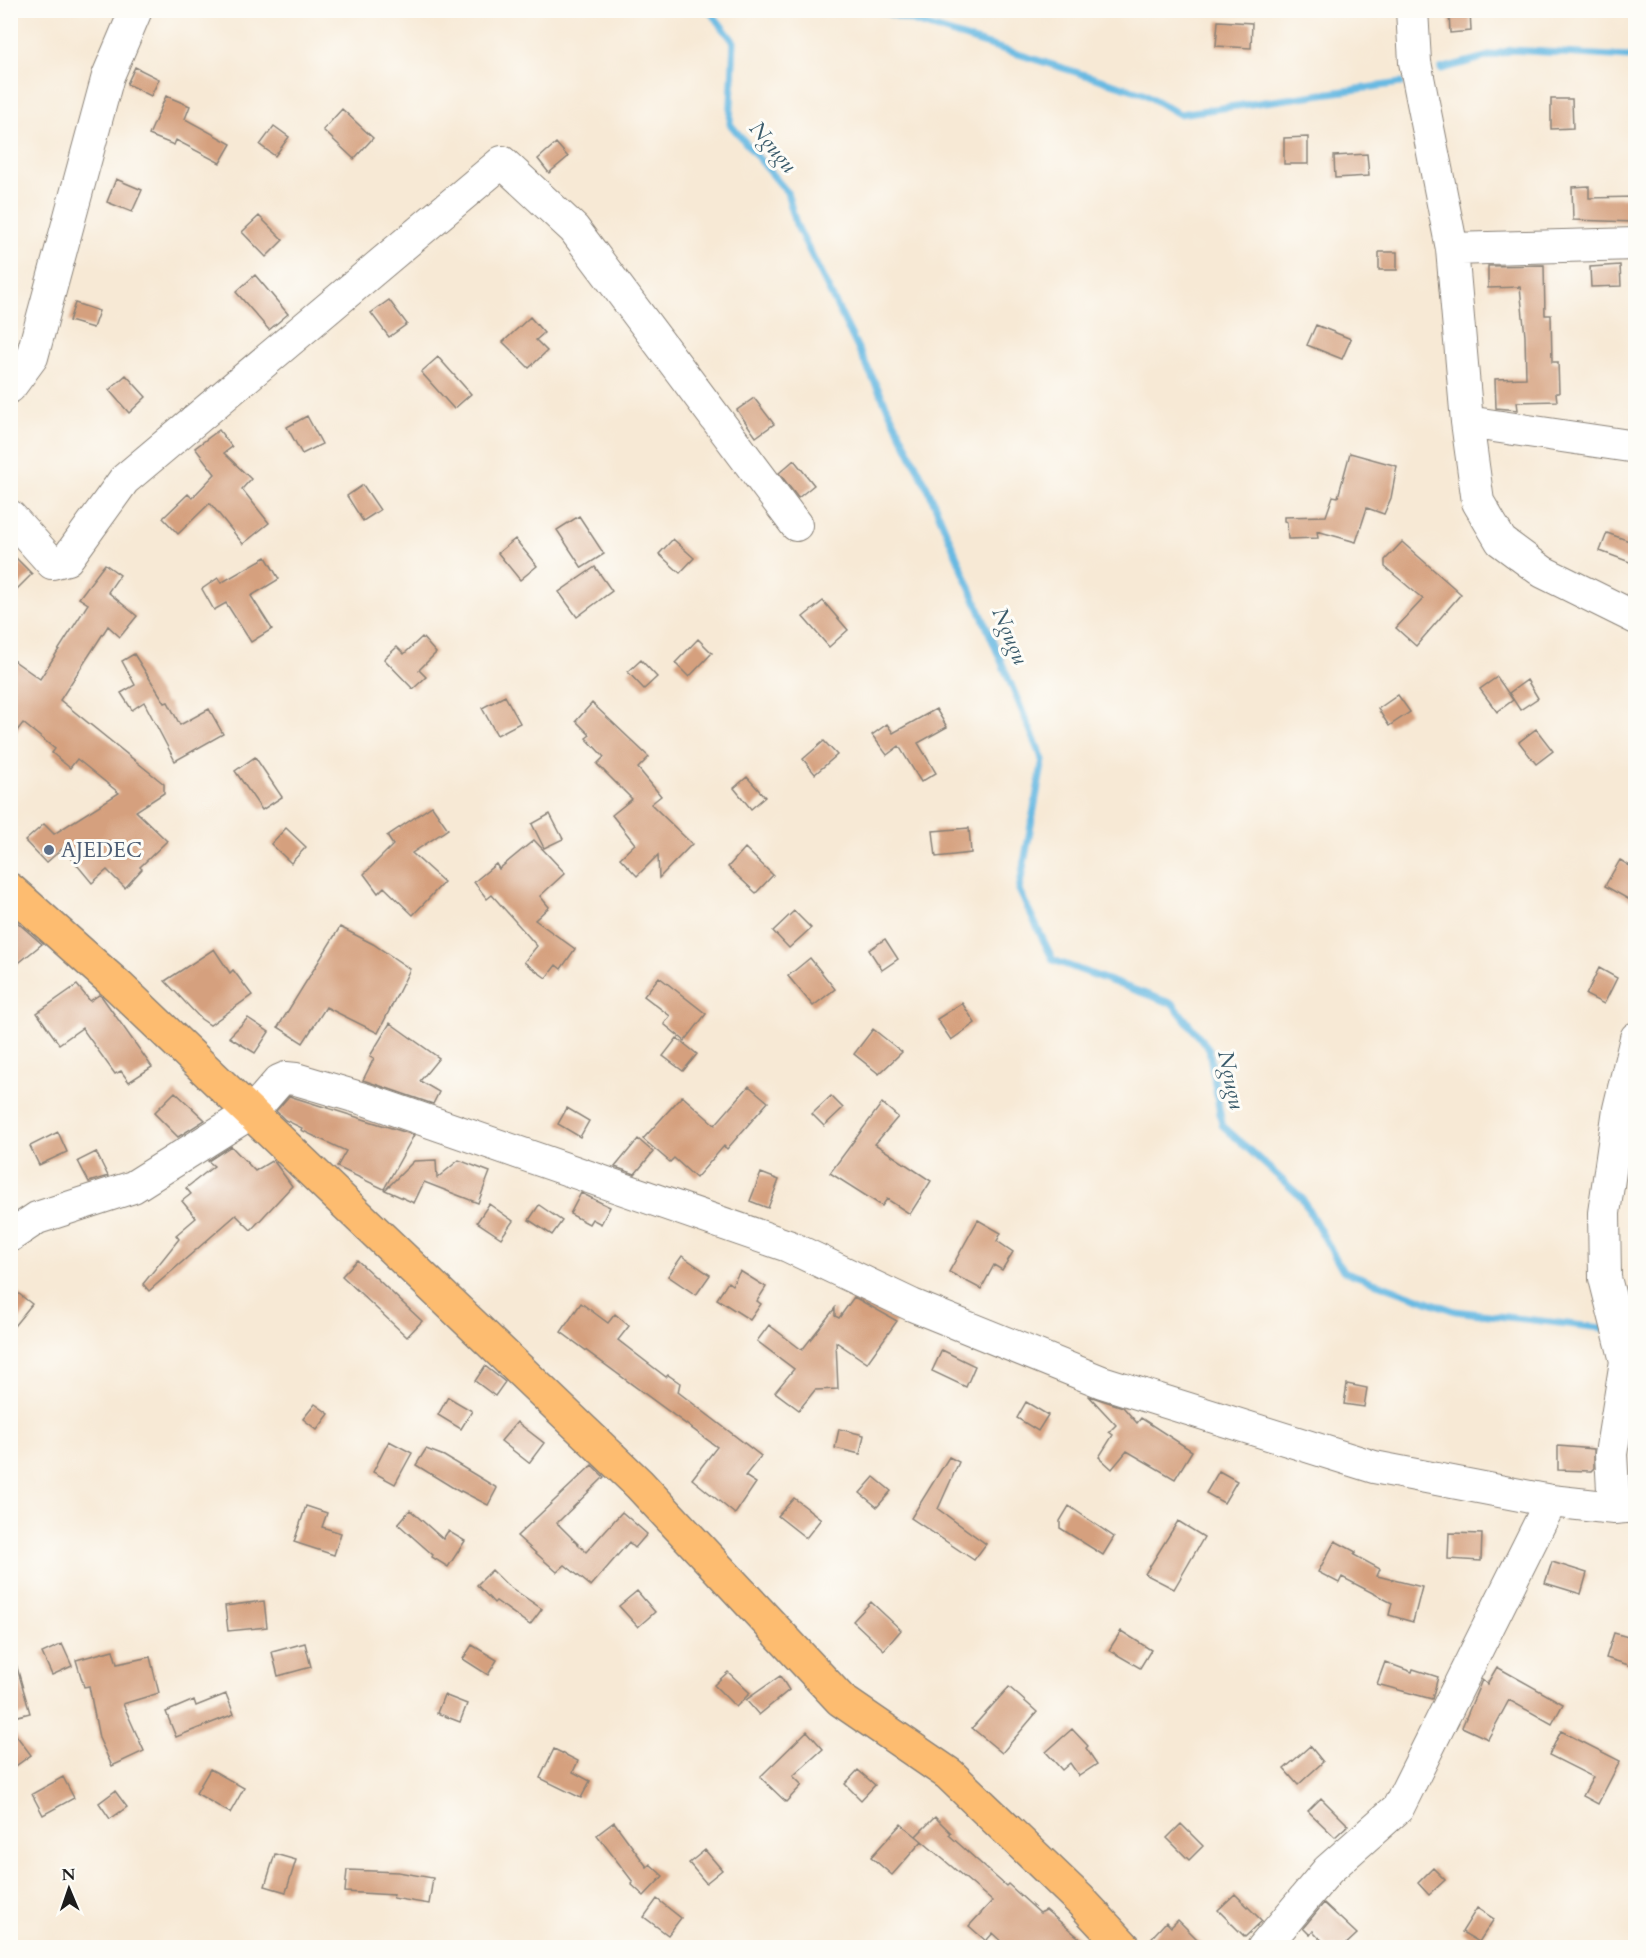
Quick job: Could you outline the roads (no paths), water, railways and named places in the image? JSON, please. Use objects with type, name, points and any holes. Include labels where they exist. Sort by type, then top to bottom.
[{"type":"main road","points":[[10,890],[119,987],[252,1112],[639,1484],[840,1700],[949,1774],[1080,1900],[1125,1947]]},
{"type":"street","points":[[10,387],[32,357],[108,76],[136,10]]},
{"type":"street","points":[[1412,10],[1415,62],[1452,249],[1467,422],[1478,502],[1500,541],[1543,572],[1635,618]]},
{"type":"street","points":[[10,516],[52,563],[67,559],[124,480],[502,162],[574,229],[796,525]]},
{"type":"street","points":[[1452,249],[1635,244]]},
{"type":"street","points":[[1467,422],[1635,447]]},
{"type":"street","points":[[10,1236],[37,1218],[134,1187],[252,1112],[279,1081],[286,1078],[314,1082],[788,1246],[912,1305],[1102,1383],[1374,1467],[1551,1501],[1625,1507],[1611,1454],[1626,1361],[1605,1266],[1604,1213],[1619,1109],[1635,1038]]},
{"type":"street","points":[[1263,1947],[1328,1870],[1398,1808],[1551,1501]]},
{"type":"waterway","name":"Ngugu","points":[[709,10],[734,42],[730,124],[787,192],[796,224],[929,491],[1043,760],[1019,890],[1053,960],[1173,1004],[1209,1049],[1222,1125],[1302,1198],[1343,1271],[1455,1311],[1610,1329]]},
{"type":"waterway","points":[[877,10],[1143,93],[1179,114],[1401,83]]},
{"type":"waterway","points":[[1441,69],[1512,50],[1628,57],[1636,54]]},
{"type":"waterway","name":"Ngugu","points":[[1622,1310],[1636,1289]]},
{"type":"place","name":"AJEDEC","points":[[49,850]]}]
